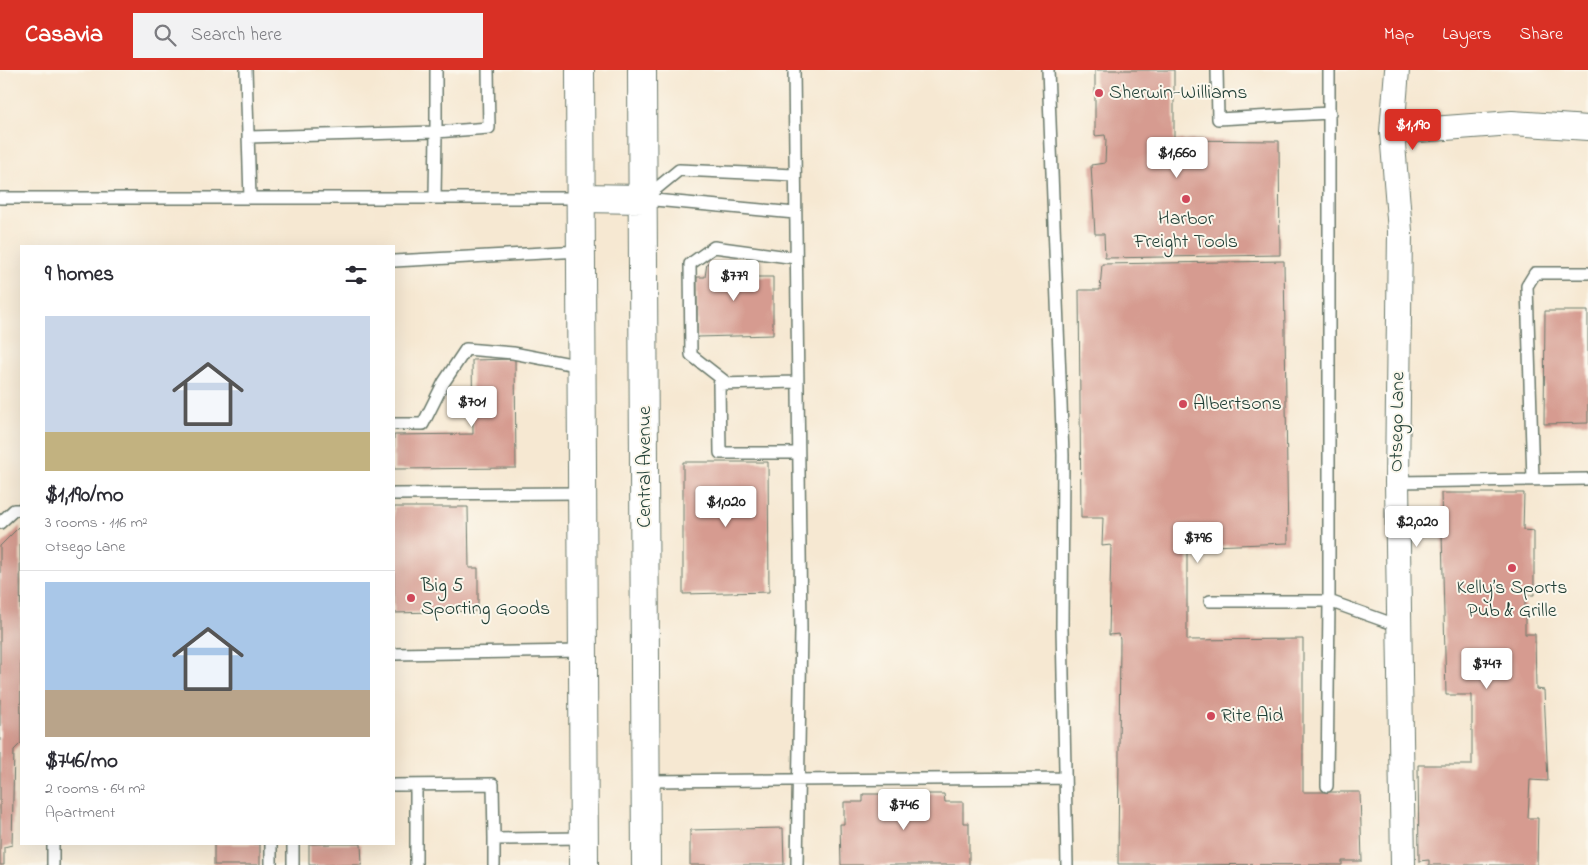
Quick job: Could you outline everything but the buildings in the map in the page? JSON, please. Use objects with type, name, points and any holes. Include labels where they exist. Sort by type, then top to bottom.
[{"type":"main road","points":[[580,70],[584,865]]},
{"type":"main road","name":"Central Avenue","points":[[642,70],[646,865]]},
{"type":"main road","points":[[581,198],[644,199]]},
{"type":"street","name":"Otsego Lane","points":[[1397,70],[1392,132],[1400,231],[1397,482],[1402,865]]},
{"type":"street","points":[[1392,132],[1512,123],[1588,128]]},
{"type":"lane","points":[[246,70],[250,198]]},
{"type":"lane","points":[[435,196],[436,70]]},
{"type":"lane","points":[[248,137],[436,132],[489,128],[488,70]]},
{"type":"lane","points":[[794,70],[801,628],[797,865]]},
{"type":"lane","points":[[1048,70],[1063,455],[1064,778],[1067,865]]},
{"type":"lane","points":[[1216,70],[1218,119],[1330,113]]},
{"type":"lane","points":[[1327,786],[1330,70]]},
{"type":"lane","points":[[644,199],[679,170],[794,175]]},
{"type":"lane","points":[[0,198],[435,196],[581,198]]},
{"type":"lane","points":[[644,199],[795,213]]},
{"type":"lane","points":[[727,383],[691,355],[690,264],[714,247],[796,258]]},
{"type":"lane","points":[[395,261],[581,251]]},
{"type":"lane","points":[[1533,480],[1527,286],[1536,273],[1588,272]]},
{"type":"lane","points":[[395,424],[424,424],[444,382],[466,349],[513,352],[582,366]]},
{"type":"lane","points":[[797,382],[719,384],[720,453],[798,452]]},
{"type":"lane","points":[[1397,482],[1588,479]]},
{"type":"lane","points":[[395,494],[582,493]]},
{"type":"lane","points":[[0,524],[14,510],[20,510]]},
{"type":"lane","points":[[1210,601],[1329,601],[1399,626]]},
{"type":"lane","points":[[395,654],[583,651]]},
{"type":"lane","points":[[646,781],[1064,778]]},
{"type":"lane","points":[[395,784],[493,784],[494,865]]},
{"type":"lane","points":[[416,785],[416,865]]},
{"type":"lane","points":[[494,839],[584,838]]},
{"type":"lane","points":[[53,845],[53,865]]},
{"type":"lane","points":[[270,845],[271,865]]},
{"type":"lane","points":[[293,845],[293,865]]},
{"type":"place","name":"Sherwin-Williams","points":[[1099,93]]},
{"type":"place","name":"Harbor Freight Tools","points":[[1186,199]]},
{"type":"place","name":"Albertsons","points":[[1183,404]]},
{"type":"place","name":"Kelly’s Sports Pub & Grille","points":[[1512,568]]},
{"type":"place","name":"Big 5 Sporting Goods","points":[[411,598]]},
{"type":"place","name":"Rite Aid","points":[[1211,716]]}]
